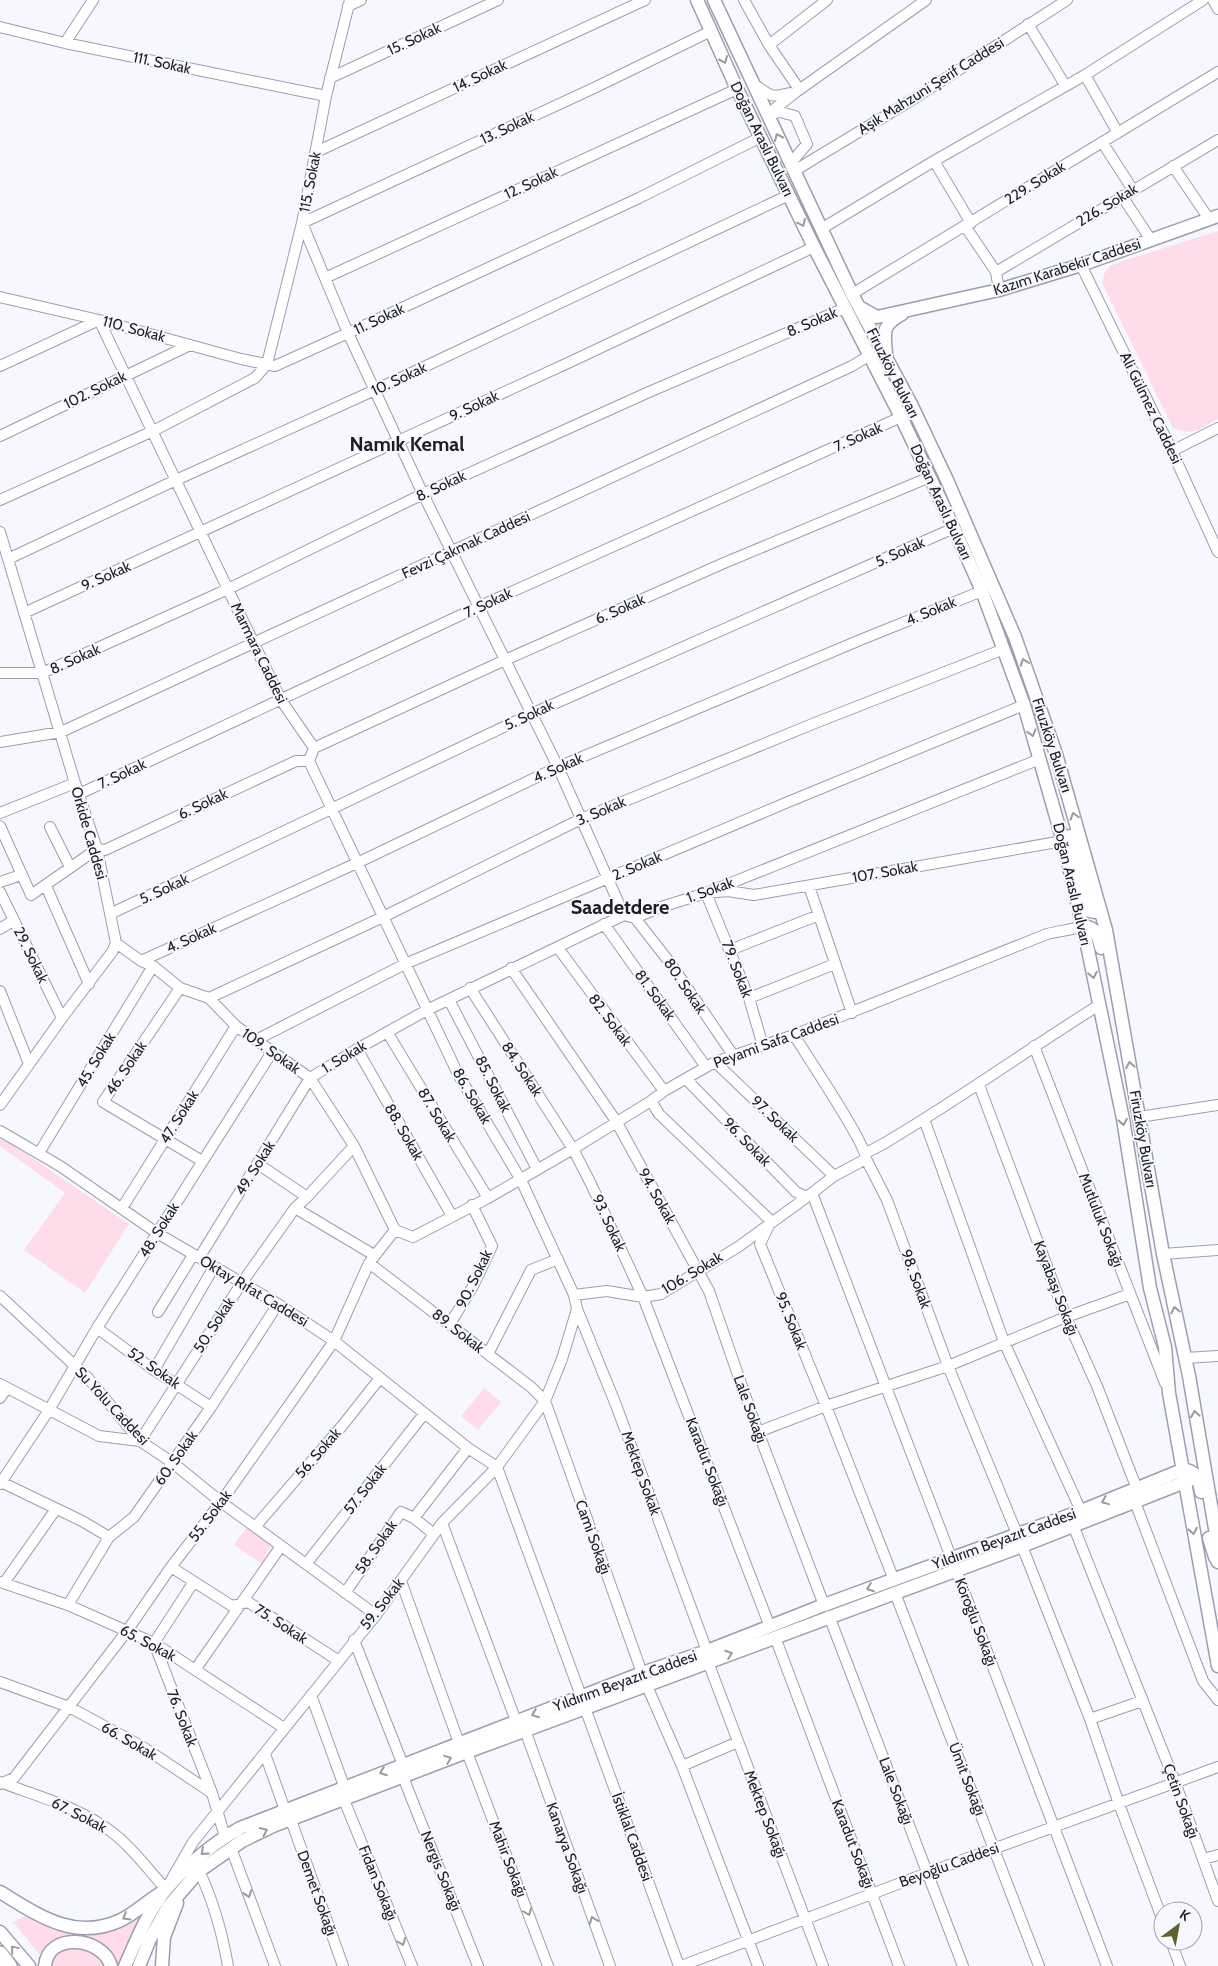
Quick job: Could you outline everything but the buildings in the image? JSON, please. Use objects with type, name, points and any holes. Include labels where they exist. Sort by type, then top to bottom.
[{"type":"highway","points":[[0,1954],[9,1966]]},
{"type":"main road","name":"Doğan Araslı Bulvarı","points":[[697,0],[737,89],[814,247],[870,354],[930,476],[982,591],[1024,704],[1064,842],[1099,1005]]},
{"type":"main road","name":"Firuzköy Bulvarı","points":[[714,0],[852,294],[911,404],[947,480],[1015,638],[1056,754],[1106,930],[1163,1254],[1185,1358],[1218,1546]]},
{"type":"main road","name":"Kazım Karabekir Caddesi","points":[[859,307],[877,317],[999,290],[1080,265],[1214,218]]},
{"type":"main road","points":[[886,358],[885,331],[887,324],[913,308]]},
{"type":"main road","points":[[1058,821],[1073,842],[1087,907],[1090,911],[1095,912],[1099,906]]},
{"type":"main road","points":[[1083,926],[1090,927],[1098,933],[1109,976],[1117,993]]},
{"type":"main road","name":"Firuzköy Bulvarı","points":[[1099,1005],[1123,1119],[1150,1288],[1165,1348],[1169,1393],[1218,1666]]},
{"type":"main road","points":[[1168,1378],[1176,1366],[1185,1358]]},
{"type":"main road","points":[[1196,1476],[1203,1463]]},
{"type":"main road","points":[[1182,1470],[1189,1470],[1196,1476],[1200,1484],[1210,1543],[1218,1562]]},
{"type":"main road","name":"Yıldırım Beyazıt Caddesi","points":[[826,1610],[895,1593],[1017,1534],[1182,1470]]},
{"type":"main road","name":"Yıldırım Beyazıt Caddesi","points":[[583,1702],[647,1686],[708,1656],[826,1610],[894,1580],[1022,1546],[1185,1483],[1196,1476]]},
{"type":"main road","name":"Yıldırım Beyazıt Caddesi","points":[[288,1815],[344,1800],[403,1771],[583,1702],[642,1673],[708,1656]]},
{"type":"main road","name":"Yıldırım Beyazıt Caddesi","points":[[125,1966],[136,1941],[166,1889],[215,1842],[228,1842],[273,1826],[288,1815],[344,1786],[403,1771]]},
{"type":"main road","name":"Yıldırım Beyazıt Caddesi","points":[[139,1966],[161,1919],[182,1889],[228,1842]]},
{"type":"main road","points":[[0,1892],[53,1922],[72,1928],[88,1929],[119,1921],[166,1889]]},
{"type":"main road","points":[[162,1966],[164,1937],[182,1889]]},
{"type":"main road","points":[[0,1932],[28,1966]]},
{"type":"main road","points":[[45,1966],[48,1953],[54,1947],[71,1943],[84,1943],[100,1949],[108,1957],[111,1966]]},
{"type":"street","points":[[65,43],[93,0]]},
{"type":"street","points":[[349,3],[361,0]]},
{"type":"street","name":"15. Sokak","points":[[330,78],[498,0]]},
{"type":"street","name":"14. Sokak","points":[[316,152],[645,0]]},
{"type":"street","points":[[744,0],[797,91]]},
{"type":"street","points":[[769,45],[827,0]]},
{"type":"street","points":[[768,114],[797,91],[926,0]]},
{"type":"street","name":"Aşık Mahzuni Şerif Caddesi","points":[[792,167],[915,98],[1067,0]]},
{"type":"street","points":[[821,229],[934,161],[1085,75],[1203,0]]},
{"type":"street","points":[[1212,0],[1218,9]]},
{"type":"street","name":"115. Sokak","points":[[267,364],[302,223],[326,96],[349,3]]},
{"type":"street","points":[[1028,24],[1065,85]]},
{"type":"street","name":"111. Sokak","points":[[0,27],[65,43],[326,96]]},
{"type":"street","name":"13. Sokak","points":[[302,223],[594,88],[711,31]]},
{"type":"street","name":"229. Sokak","points":[[852,294],[1218,72]]},
{"type":"street","points":[[1085,75],[1118,132]]},
{"type":"street","points":[[755,85],[772,96],[779,97],[797,91]]},
{"type":"street","name":"12. Sokak","points":[[325,278],[737,89]]},
{"type":"street","points":[[768,114],[780,112],[795,116],[807,144],[792,167]]},
{"type":"street","name":"11. Sokak","points":[[267,364],[275,366],[348,334],[638,198],[762,137]]},
{"type":"street","name":"226. Sokak","points":[[996,272],[1218,140]]},
{"type":"street","points":[[1102,142],[1132,190]]},
{"type":"street","points":[[934,161],[968,225],[996,272],[999,290]]},
{"type":"street","points":[[1173,166],[1214,218]]},
{"type":"street","name":"10. Sokak","points":[[8,559],[375,390],[789,195]]},
{"type":"street","points":[[1122,196],[1151,240]]},
{"type":"street","points":[[302,223],[348,334],[451,552],[558,767],[624,915],[635,918]]},
{"type":"street","name":"9. Sokak","points":[[24,613],[201,533],[814,247]]},
{"type":"street","name":"Ali Gülmez Caddesi","points":[[1080,265],[1172,451],[1218,552]]},
{"type":"street","name":"110. Sokak","points":[[0,297],[99,320],[267,364]]},
{"type":"street","name":"8. Sokak","points":[[42,673],[228,589],[423,494],[649,392],[845,308]]},
{"type":"street","points":[[0,366],[99,320]]},
{"type":"street","name":"Marmara Caddesi","points":[[99,320],[280,700],[314,748]]},
{"type":"street","name":"102. Sokak","points":[[0,436],[190,345]]},
{"type":"street","name":"Fevzi Çakmak Caddesi","points":[[0,742],[61,732],[852,366],[870,354]]},
{"type":"street","points":[[0,500],[153,431],[255,378],[267,364]]},
{"type":"street","name":"7. Sokak","points":[[79,794],[478,607],[901,417]]},
{"type":"street","points":[[1172,451],[1218,428]]},
{"type":"street","name":"6. Sokak","points":[[314,748],[505,660],[724,563],[930,476]]},
{"type":"street","name":"5. Sokak","points":[[110,914],[531,714],[954,528]]},
{"type":"street","name":"Orkide Caddesi","points":[[0,532],[75,783],[97,849],[116,943]]},
{"type":"street","name":"4. Sokak","points":[[141,961],[357,863],[558,767],[864,638],[982,591]]},
{"type":"street","name":"3. Sokak","points":[[209,998],[383,917],[581,819],[815,723],[1004,649]]},
{"type":"street","points":[[0,673],[42,673]]},
{"type":"street","name":"2. Sokak","points":[[256,1040],[405,964],[1024,704]]},
{"type":"street","points":[[314,748],[309,761],[427,1010]]},
{"type":"street","name":"1. Sokak","points":[[635,918],[706,893],[1040,759]]},
{"type":"street","name":"6. Sokak","points":[[21,875],[31,895],[97,849],[105,850],[296,761],[309,761]]},
{"type":"street","points":[[0,813],[75,783]]},
{"type":"street","points":[[0,826],[2,841],[21,875],[0,882]]},
{"type":"street","points":[[50,827],[70,867]]},
{"type":"street","name":"107. Sokak","points":[[706,893],[728,891],[754,895],[1064,842]]},
{"type":"street","points":[[46,886],[89,984]]},
{"type":"street","points":[[809,886],[852,1013]]},
{"type":"street","name":"29. Sokak","points":[[0,892],[62,1018]]},
{"type":"street","name":"79. Sokak","points":[[706,893],[749,998],[763,1046]]},
{"type":"street","name":"1. Sokak","points":[[310,1078],[427,1010],[624,915]]},
{"type":"street","points":[[730,950],[819,915]]},
{"type":"street","name":"80. Sokak","points":[[635,918],[671,964],[733,1055]]},
{"type":"street","points":[[0,929],[14,920]]},
{"type":"street","name":"81. Sokak","points":[[604,924],[706,1066]]},
{"type":"street","name":"Peyami Safa Caddesi","points":[[395,1230],[412,1237],[488,1198],[573,1149],[664,1091],[715,1062],[852,1013],[1047,934],[1068,931],[1083,926]]},
{"type":"street","points":[[1068,931],[1077,935],[1087,945]]},
{"type":"street","points":[[0,1105],[112,952],[116,943]]},
{"type":"street","name":"109. Sokak","points":[[116,943],[141,961],[153,966],[180,988],[209,998],[236,1026],[310,1078],[354,1146],[395,1230]]},
{"type":"street","name":"82. Sokak","points":[[558,948],[664,1091]]},
{"type":"street","points":[[749,998],[835,964]]},
{"type":"street","name":"45. Sokak","points":[[39,1153],[153,966]]},
{"type":"street","name":"94. Sokak","points":[[511,968],[616,1121],[697,1270]]},
{"type":"street","name":"46. Sokak","points":[[180,988],[103,1102],[202,1161]]},
{"type":"street","name":"84. Sokak","points":[[470,988],[573,1149]]},
{"type":"street","points":[[0,992],[29,1064]]},
{"type":"street","name":"85. Sokak","points":[[449,1000],[536,1169]]},
{"type":"street","points":[[1034,1046],[1099,1005]]},
{"type":"street","name":"86. Sokak","points":[[427,1010],[458,1074],[521,1180],[558,1259]]},
{"type":"street","name":"47. Sokak","points":[[122,1208],[236,1026]]},
{"type":"street","name":"87. Sokak","points":[[388,1032],[488,1198]]},
{"type":"street","name":"98. Sokak","points":[[794,1035],[866,1156],[887,1200],[948,1366],[1017,1534]]},
{"type":"street","name":"106. Sokak","points":[[574,1295],[607,1291],[643,1297],[661,1294],[697,1270],[738,1247],[834,1176],[979,1085],[1034,1046]]},
{"type":"street","name":"Mutluluk Sokağı","points":[[1034,1046],[1169,1393]]},
{"type":"street","name":"88. Sokak","points":[[357,1049],[452,1216]]},
{"type":"street","name":"48. Sokak","points":[[0,1483],[49,1410],[97,1328],[272,1052]]},
{"type":"street","name":"97. Sokak","points":[[715,1062],[834,1176]]},
{"type":"street","name":"49. Sokak","points":[[158,1312],[258,1164],[310,1078]]},
{"type":"street","name":"96. Sokak","points":[[686,1079],[796,1192],[809,1195]]},
{"type":"street","name":"Kayabaşı Sokağı","points":[[979,1085],[1066,1317],[1097,1386],[1137,1489]]},
{"type":"street","points":[[651,1101],[659,1114],[771,1221]]},
{"type":"street","points":[[1139,1117],[1218,1105]]},
{"type":"street","points":[[924,1119],[1004,1342],[1080,1511]]},
{"type":"street","name":"Oktay Rıfat Caddesi","points":[[0,1131],[39,1153],[157,1233],[278,1304],[334,1341],[424,1414],[468,1448],[497,1467]]},
{"type":"street","name":"50. Sokak","points":[[140,1441],[241,1284],[295,1208],[354,1146]]},
{"type":"street","name":"93. Sokak","points":[[573,1149],[643,1297]]},
{"type":"street","points":[[258,1164],[307,1197]]},
{"type":"street","name":"Köroğlu Sokağı","points":[[809,1195],[886,1386],[1107,1966]]},
{"type":"street","name":"90. Sokak","points":[[450,1324],[474,1286],[492,1246],[472,1205]]},
{"type":"street","name":"89. Sokak","points":[[295,1208],[372,1259],[450,1324],[531,1386],[545,1401]]},
{"type":"street","name":"95. Sokak","points":[[771,1221],[760,1244],[894,1580]]},
{"type":"street","name":"55. Sokak","points":[[0,1783],[14,1778],[127,1631],[171,1567],[221,1502],[334,1341],[372,1259],[395,1230]]},
{"type":"street","points":[[1163,1254],[1218,1250]]},
{"type":"street","points":[[488,1354],[531,1270],[558,1259]]},
{"type":"street","name":"Mektep Sokak","points":[[558,1259],[574,1295],[577,1309],[616,1405],[708,1656]]},
{"type":"street","points":[[154,1370],[214,1267]]},
{"type":"street","name":"Lale Sokağı","points":[[697,1270],[709,1291],[758,1432],[962,1966]]},
{"type":"street","points":[[758,1432],[826,1406],[948,1366],[1066,1317],[1130,1294]]},
{"type":"street","name":"Su Yolu Caddesi","points":[[0,1296],[88,1378],[140,1441],[376,1615]]},
{"type":"street","name":"Karadut Sokağı","points":[[643,1297],[899,1966]]},
{"type":"street","name":"60. Sokak","points":[[68,1605],[109,1538],[134,1517],[211,1407],[278,1304]]},
{"type":"street","name":"59. Sokak","points":[[166,1889],[193,1842],[376,1615],[442,1523],[497,1467],[545,1401],[562,1359],[577,1309]]},
{"type":"street","name":"52. Sokak","points":[[97,1328],[154,1370],[211,1407]]},
{"type":"street","points":[[1185,1358],[1218,1356]]},
{"type":"street","name":"56. Sokak","points":[[255,1526],[342,1426],[380,1378]]},
{"type":"street","points":[[0,1398],[3,1386],[99,1436],[140,1441]]},
{"type":"street","name":"Cami Sokağı","points":[[545,1401],[642,1673]]},
{"type":"street","name":"57. Sokak","points":[[306,1564],[424,1414]]},
{"type":"street","name":"58. Sokak","points":[[345,1593],[401,1512],[414,1518],[468,1448]]},
{"type":"street","name":"İstiklal Caddesi","points":[[497,1467],[680,1966]]},
{"type":"street","points":[[0,1483],[82,1521],[109,1538]]},
{"type":"street","points":[[1135,1502],[1203,1681],[1218,1700]]},
{"type":"street","points":[[2,1582],[56,1509]]},
{"type":"street","points":[[414,1518],[434,1534]]},
{"type":"street","name":"Kanarya Sokağı","points":[[442,1523],[521,1726],[610,1966]]},
{"type":"street","name":"Çetin Sokağı","points":[[1073,1525],[1175,1782],[1218,1901]]},
{"type":"street","points":[[195,1670],[281,1546]]},
{"type":"street","points":[[1022,1546],[1090,1718],[1119,1804],[1155,1901]]},
{"type":"street","name":"75. Sokak","points":[[171,1567],[193,1583],[232,1606],[248,1602],[338,1661]]},
{"type":"street","name":"Mahir Sokağı","points":[[401,1581],[548,1966]]},
{"type":"street","name":"65. Sokak","points":[[2,1582],[68,1605],[154,1643],[284,1728]]},
{"type":"street","points":[[154,1643],[193,1583]]},
{"type":"street","name":"Ümit Sokağı","points":[[895,1593],[1039,1966]]},
{"type":"street","name":"Nergis Sokağı","points":[[354,1640],[478,1966]]},
{"type":"street","name":"76. Sokak","points":[[154,1643],[212,1793]]},
{"type":"street","name":"Mektep Sokağı","points":[[708,1656],[738,1742],[822,1966]]},
{"type":"street","name":"66. Sokak","points":[[0,1682],[69,1707],[144,1747],[212,1793]]},
{"type":"street","points":[[647,1686],[682,1766],[758,1966]]},
{"type":"street","points":[[311,1695],[344,1786]]},
{"type":"street","points":[[1090,1718],[1142,1701]]},
{"type":"street","points":[[682,1766],[738,1742]]},
{"type":"street","name":"Demet Sokağı","points":[[265,1754],[343,1966]]},
{"type":"street","name":"Beyoğlu Caddesi","points":[[680,1966],[1054,1826],[1218,1768]]},
{"type":"street","name":"67. Sokak","points":[[0,1783],[68,1807],[96,1820],[114,1834],[166,1889]]},
{"type":"street","points":[[212,1793],[228,1842],[275,1966]]},
{"type":"street","name":"Fidan Sokağı","points":[[344,1800],[412,1966]]},
{"type":"street","points":[[1203,1859],[1218,1854]]},
{"type":"street","points":[[199,1871],[210,1894],[220,1926],[228,1966]]},
{"type":"street","points":[[1174,1951],[1180,1966]]},
{"type":"shaded area","points":[[1218,231],[1218,419],[1197,430],[1180,431],[1173,428],[1102,283],[1105,272],[1110,266]]},
{"type":"shaded area","points":[[0,1136],[129,1224],[85,1293],[24,1250],[65,1193],[0,1146]]},
{"type":"shaded area","points":[[484,1388],[501,1402],[478,1430],[461,1416]]},
{"type":"shaded area","points":[[246,1528],[273,1545],[264,1556],[267,1558],[263,1564],[234,1545]]},
{"type":"shaded area","points":[[151,1904],[131,1938],[120,1966],[116,1966],[110,1952],[100,1944],[87,1940],[55,1939],[47,1944],[40,1955],[13,1922],[28,1915],[65,1933],[74,1935],[104,1934],[123,1928],[134,1921]]},
{"type":"shaded area","points":[[69,1948],[89,1949],[108,1966],[53,1966],[53,1959],[56,1954]]},
{"type":"district","name":"Namık Kemal","points":[[407,444]]},
{"type":"district","name":"Saadetdere","points":[[620,907]]}]
